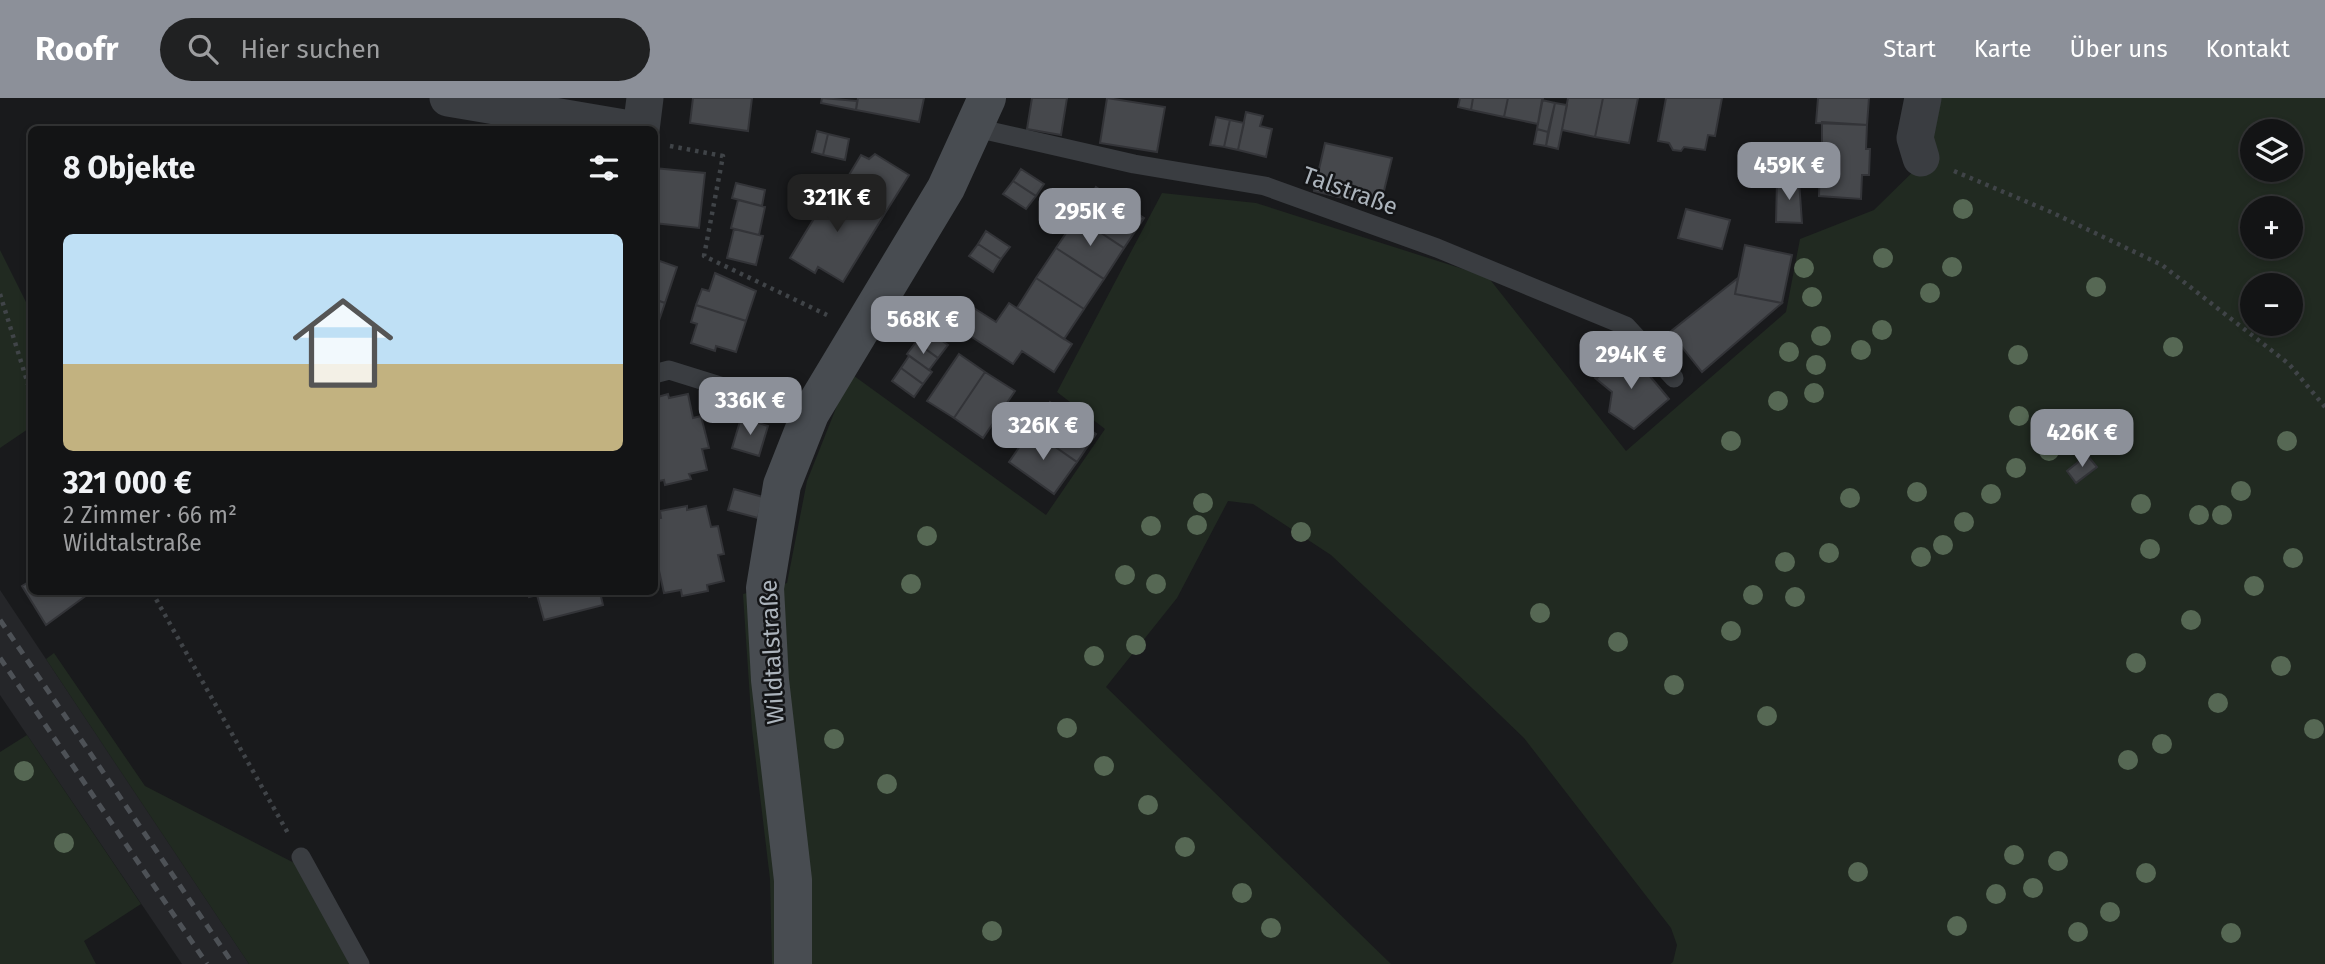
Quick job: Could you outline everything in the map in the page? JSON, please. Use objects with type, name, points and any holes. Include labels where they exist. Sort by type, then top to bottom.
[{"type":"street","points":[[448,98],[599,126]]},
{"type":"street","points":[[645,98],[647,126]]},
{"type":"street","points":[[1921,158],[1915,138],[1923,98]]},
{"type":"street","name":"Wildtalstraße","points":[[793,964],[793,880],[770,680],[765,588],[782,485],[810,414],[946,188],[981,113]]},
{"type":"lane","name":"Talstraße","points":[[981,113],[1134,164],[1265,186],[1437,248],[1626,326],[1674,378]]},
{"type":"lane","points":[[658,373],[669,370],[810,414]]},
{"type":"lane","points":[[301,857],[360,964]]},
{"type":"path","points":[[658,138],[723,156],[704,256],[859,331]]},
{"type":"path","points":[[1921,158],[2051,212],[2162,264],[2289,364],[2325,407]]},
{"type":"path","points":[[0,294],[28,384]]},
{"type":"path","points":[[154,595],[301,857]]},
{"type":"shaded area","points":[[1932,98],[2325,98],[2325,964],[1670,964],[1673,962],[1677,945],[1671,928],[1524,738],[1331,555],[1253,504],[1228,501],[1177,598],[1106,687],[1391,964],[772,964],[770,879],[752,729],[743,594],[787,583],[807,481],[850,373],[1046,515],[1105,429],[1057,392],[1162,193],[1256,203],[1488,277],[1626,451],[1786,312],[1800,239],[1874,210],[1931,154]]},
{"type":"shaded area","points":[[0,250],[28,306],[28,429],[0,448]]},
{"type":"shaded area","points":[[0,590],[249,964],[182,964],[0,695]]},
{"type":"shaded area","points":[[54,653],[145,786],[304,868],[366,964],[249,964],[46,659]]},
{"type":"shaded area","points":[[27,735],[141,904],[84,941],[96,964],[0,964],[0,752]]},
{"type":"building","points":[[693,98],[752,98],[748,131],[690,123]]},
{"type":"building","points":[[822,98],[857,101],[856,110],[821,103]]},
{"type":"building","points":[[858,98],[924,98],[919,122],[856,110]]},
{"type":"building","points":[[1032,98],[1067,98],[1061,135],[1027,129]]},
{"type":"building","points":[[1107,98],[1165,107],[1157,152],[1100,143]]},
{"type":"building","points":[[1460,98],[1473,98],[1471,110],[1458,107]]},
{"type":"building","points":[[1473,98],[1508,98],[1504,117],[1471,110]]},
{"type":"building","points":[[1508,98],[1543,98],[1538,124],[1504,117]]},
{"type":"building","points":[[1568,98],[1603,98],[1595,137],[1562,130]]},
{"type":"building","points":[[1603,98],[1638,98],[1629,143],[1595,137]]},
{"type":"building","points":[[1666,98],[1722,98],[1715,136],[1708,135],[1705,150],[1684,147],[1681,151],[1673,150],[1669,143],[1658,141]]},
{"type":"building","points":[[1818,98],[1869,98],[1867,125],[1816,123]]},
{"type":"building","points":[[1542,100],[1555,103],[1548,132],[1537,129]]},
{"type":"building","points":[[1555,103],[1567,105],[1558,149],[1546,146]]},
{"type":"building","points":[[1246,112],[1263,116],[1260,126],[1272,129],[1266,157],[1238,150]]},
{"type":"building","points":[[1216,117],[1230,120],[1224,147],[1210,145]]},
{"type":"building","points":[[1230,120],[1244,123],[1238,150],[1224,147]]},
{"type":"building","points":[[1822,122],[1867,125],[1869,175],[1862,175],[1861,199],[1819,196],[1820,164],[1814,164],[1816,145],[1822,145]]},
{"type":"building","points":[[1537,129],[1548,132],[1546,146],[1534,144]]},
{"type":"building","points":[[817,131],[828,134],[823,155],[812,152]]},
{"type":"building","points":[[828,134],[849,139],[845,160],[823,155]]},
{"type":"building","points":[[1325,143],[1392,158],[1380,207],[1314,191]]},
{"type":"building","points":[[875,154],[909,175],[884,215],[850,194],[858,181],[849,175],[861,155],[869,159]]},
{"type":"building","points":[[658,168],[705,173],[699,228],[658,223]]},
{"type":"building","points":[[1021,169],[1044,184],[1036,196],[1013,181]]},
{"type":"building","points":[[1013,181],[1036,196],[1026,209],[1003,194]]},
{"type":"building","points":[[1777,181],[1799,181],[1802,223],[1776,222]]},
{"type":"building","points":[[736,183],[765,190],[762,206],[732,198]]},
{"type":"building","points":[[835,184],[884,215],[843,282],[818,267],[815,273],[790,258]]},
{"type":"building","points":[[1096,187],[1144,218],[1124,248],[1077,217]]},
{"type":"building","points":[[738,200],[765,207],[759,235],[731,228]]},
{"type":"building","points":[[1686,209],[1730,220],[1722,249],[1678,238]]},
{"type":"building","points":[[1077,217],[1124,248],[1104,279],[1056,248]]},
{"type":"building","points":[[734,229],[763,236],[756,265],[727,258]]},
{"type":"building","points":[[986,231],[1010,247],[1001,259],[978,244]]},
{"type":"building","points":[[978,244],[1001,259],[993,272],[969,256]]},
{"type":"building","points":[[1745,245],[1792,255],[1782,303],[1735,294]]},
{"type":"building","points":[[1056,248],[1104,279],[1084,309],[1036,278]]},
{"type":"building","points":[[658,260],[677,267],[665,303],[658,300]]},
{"type":"building","points":[[715,273],[756,291],[746,321],[696,305],[702,289],[709,291]]},
{"type":"building","points":[[1036,278],[1084,309],[1064,339],[1017,308]]},
{"type":"building","points":[[1738,278],[1735,294],[1782,303],[1702,372],[1670,332]]},
{"type":"building","points":[[658,300],[665,303],[658,323]]},
{"type":"building","points":[[1009,303],[1072,344],[1054,372],[1022,351],[1013,364],[955,326],[969,305],[996,322]]},
{"type":"building","points":[[696,305],[746,321],[736,352],[716,346],[715,351],[691,343],[697,324],[691,322]]},
{"type":"building","points":[[925,329],[948,345],[938,358],[916,342]]},
{"type":"building","points":[[1616,338],[1628,350],[1597,378],[1586,365]]},
{"type":"building","points":[[916,342],[938,358],[929,370],[907,354]]},
{"type":"building","points":[[1628,350],[1669,399],[1634,429],[1609,412],[1612,392],[1595,378]]},
{"type":"building","points":[[959,354],[985,372],[954,418],[927,401]]},
{"type":"building","points":[[909,356],[932,372],[923,384],[901,368]]},
{"type":"building","points":[[901,368],[923,384],[914,397],[892,381]]},
{"type":"building","points":[[985,372],[1015,391],[983,438],[954,418]]},
{"type":"building","points":[[668,394],[669,398],[688,394],[693,418],[701,416],[709,448],[702,449],[707,470],[689,474],[691,479],[665,485],[664,480],[658,481],[658,397]]},
{"type":"building","points":[[1050,402],[1096,434],[1077,462],[1031,430]]},
{"type":"building","points":[[741,418],[768,426],[759,456],[732,448]]},
{"type":"building","points":[[1031,430],[1077,462],[1054,494],[1009,462]]},
{"type":"building","points":[[2087,455],[2097,467],[2076,483],[2067,471]]},
{"type":"building","points":[[734,489],[763,497],[758,518],[728,510]]},
{"type":"building","points":[[706,506],[711,527],[718,526],[724,554],[718,555],[724,581],[707,585],[708,591],[682,596],[681,590],[664,593],[658,566],[660,511]]},
{"type":"building","points":[[28,582],[28,595],[87,595],[46,625],[22,586]]},
{"type":"building","points":[[537,595],[601,595],[603,605],[544,620]]},
{"type":"railway","points":[[0,620],[233,964]]},
{"type":"railway","points":[[0,658],[207,964]]}]
